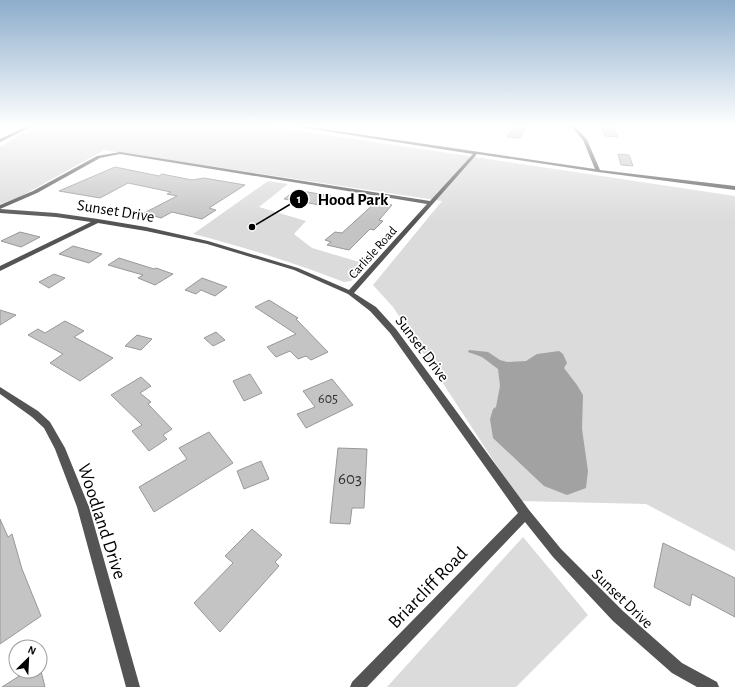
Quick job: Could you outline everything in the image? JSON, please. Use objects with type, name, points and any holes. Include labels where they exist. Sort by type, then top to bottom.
[{"type":"street","points":[[0,207],[35,192],[97,157]]},
{"type":"street","points":[[145,157],[431,204]]},
{"type":"street","name":"Carlisle Road","points":[[350,293],[472,157]]},
{"type":"street","points":[[497,157],[735,188]]},
{"type":"street","points":[[593,157],[598,171]]},
{"type":"street","name":"Sunset Drive","points":[[0,211],[36,213],[146,229],[240,252],[296,269],[350,293],[373,309],[393,331],[525,514],[557,553],[618,616],[677,668],[712,687]]},
{"type":"street","points":[[0,269],[98,221]]},
{"type":"street","name":"Woodland Drive","points":[[0,390],[35,414],[47,425],[60,448],[83,507],[133,687]]},
{"type":"street","name":"Briarcliff Road","points":[[357,687],[525,514]]},
{"type":"shaded area","points":[[0,157],[91,157],[18,198],[0,204]]},
{"type":"shaded area","points":[[151,157],[474,157],[735,196],[735,551],[646,504],[520,501],[393,307],[373,285],[442,201]]},
{"type":"shaded area","points":[[268,181],[288,184],[259,207],[306,221],[294,234],[312,248],[366,264],[351,281],[344,282],[307,268],[232,244],[193,234]]},
{"type":"shaded area","points":[[469,350],[488,352],[500,360],[507,362],[526,361],[537,354],[559,351],[563,354],[567,363],[564,368],[583,395],[582,429],[588,471],[586,488],[567,495],[544,486],[493,438],[490,419],[493,409],[496,407],[500,386],[498,369],[482,357],[468,352]]},
{"type":"shaded area","points":[[523,537],[588,615],[516,687],[387,687]]},
{"type":"building","points":[[619,157],[630,157],[633,166],[621,165]]},
{"type":"building","points":[[115,167],[159,176],[162,174],[192,180],[204,178],[245,185],[209,208],[216,210],[202,219],[172,212],[161,218],[144,213],[177,196],[167,194],[171,192],[128,183],[100,198],[59,191]]},
{"type":"building","points":[[296,190],[331,196],[320,205],[284,199]]},
{"type":"building","points":[[376,202],[392,205],[379,220],[383,221],[374,230],[370,229],[349,250],[327,245],[331,242],[325,240],[335,232],[342,233]]},
{"type":"building","points":[[20,232],[40,237],[21,247],[1,241]]},
{"type":"building","points":[[73,246],[102,254],[89,263],[59,254]]},
{"type":"building","points":[[119,258],[173,274],[155,285],[138,278],[143,275],[108,265]]},
{"type":"building","points":[[54,274],[65,278],[49,288],[39,282]]},
{"type":"building","points":[[202,278],[227,287],[215,296],[201,290],[196,294],[185,290]]},
{"type":"building","points":[[269,300],[298,318],[296,319],[328,352],[311,360],[306,356],[298,359],[290,351],[276,357],[267,347],[296,334],[255,307]]},
{"type":"building","points":[[0,310],[16,315],[0,325]]},
{"type":"building","points":[[65,321],[84,331],[74,337],[113,358],[80,381],[50,363],[63,354],[28,335],[38,329],[45,333]]},
{"type":"building","points":[[216,332],[225,340],[213,346],[204,338]]},
{"type":"building","points":[[137,335],[152,339],[141,350],[125,346]]},
{"type":"building","points":[[250,374],[262,393],[244,401],[233,381]]},
{"type":"building","points":[[141,377],[151,386],[140,393],[151,402],[148,404],[172,429],[163,435],[167,439],[149,451],[132,431],[142,425],[111,395]]},
{"type":"building","points":[[332,379],[353,405],[306,428],[297,414],[315,407],[303,391]]},
{"type":"building","points":[[209,432],[233,463],[154,512],[139,487],[187,459],[179,448]]},
{"type":"building","points":[[338,448],[367,449],[364,508],[352,508],[350,524],[330,523]]},
{"type":"building","points":[[261,461],[269,479],[244,489],[237,471]]},
{"type":"building","points":[[0,519],[8,537],[12,534],[22,569],[41,616],[0,644]]},
{"type":"building","points":[[252,529],[282,555],[275,562],[279,566],[220,632],[194,603],[233,563],[225,556]]},
{"type":"building","points":[[663,543],[735,578],[735,617],[692,594],[690,606],[654,587]]},
{"type":"building","points":[[14,679],[43,679],[45,687],[2,687]]},
{"type":"place","name":"Hood Park","points":[[252,227]]}]
